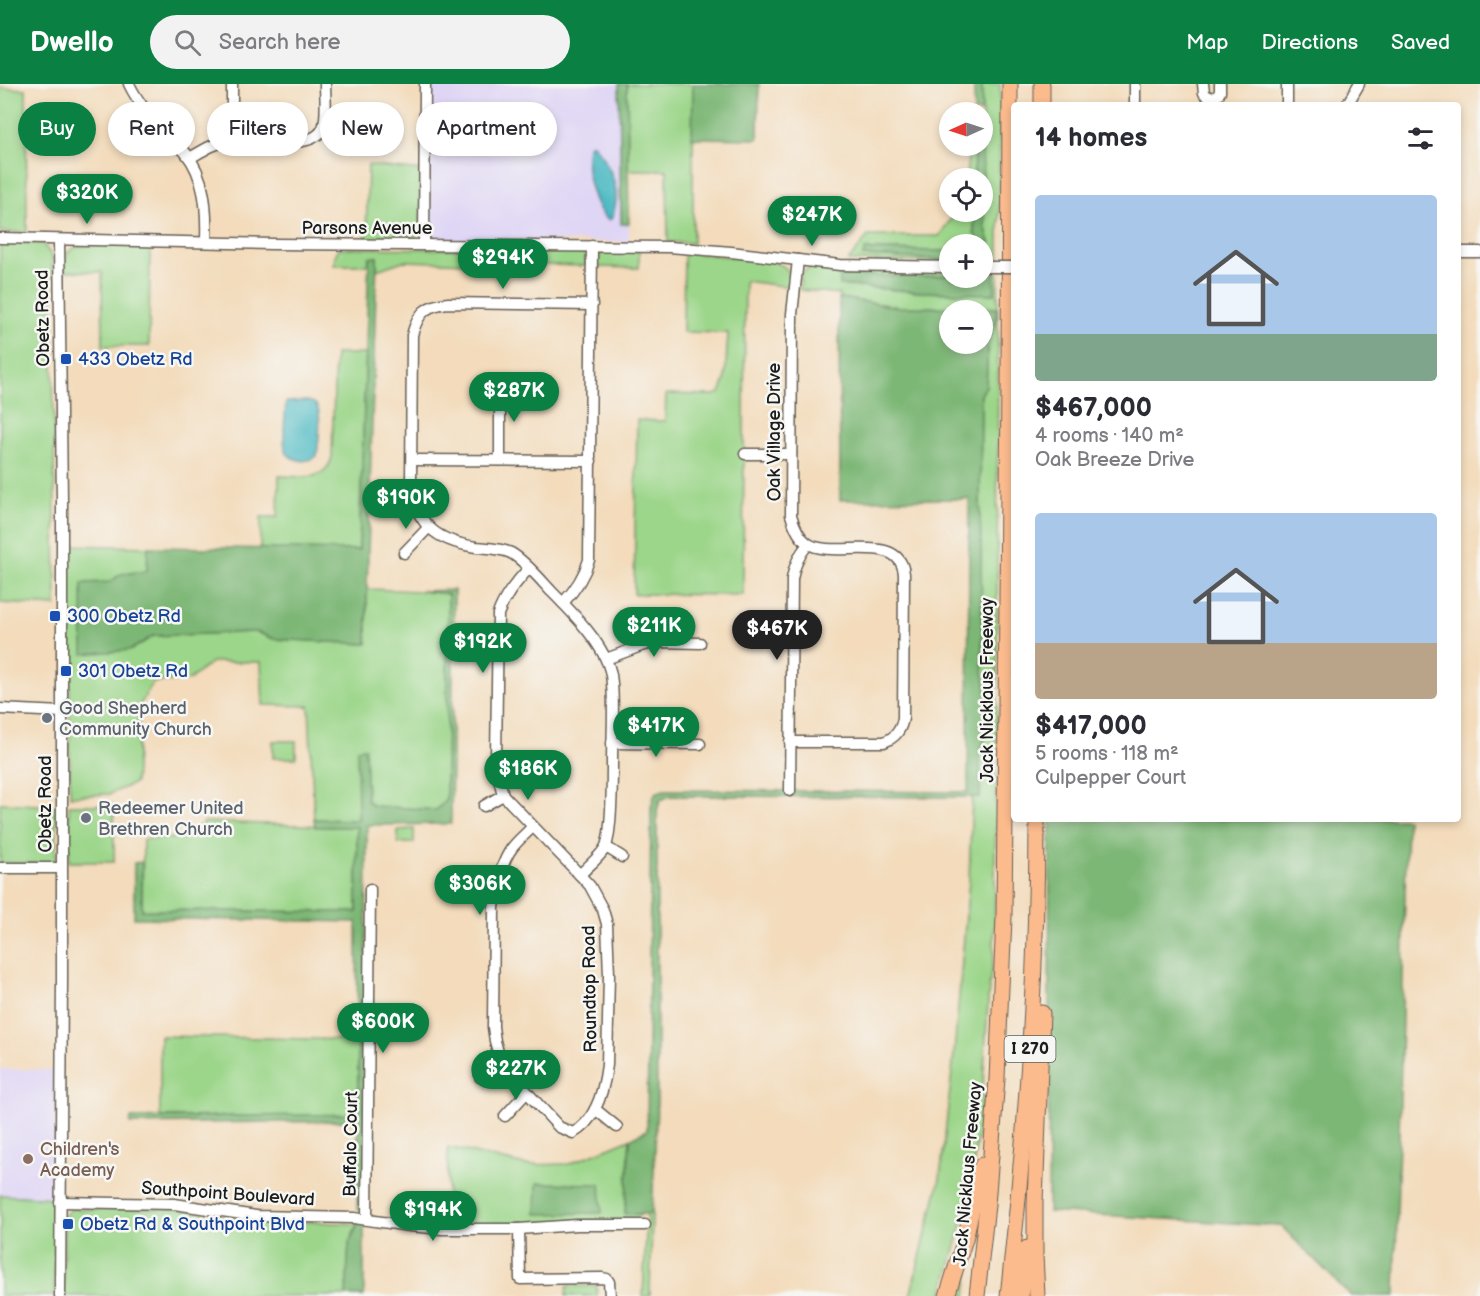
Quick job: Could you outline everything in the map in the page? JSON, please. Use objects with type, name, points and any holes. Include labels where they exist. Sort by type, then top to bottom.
[{"type":"highway","name":"Jack Nicklaus Freeway","points":[[977,1296],[997,1079],[1002,973],[1006,813],[1010,84]]},
{"type":"highway","points":[[1042,84],[1042,102]]},
{"type":"highway","name":"I 270","points":[[1008,1296],[1029,1072],[1037,822]]},
{"type":"highway","points":[[1037,837],[1042,997],[1035,1235],[1037,1296]]},
{"type":"highway","points":[[947,1296],[973,1207],[997,1079]]},
{"type":"highway","points":[[1021,1296],[1030,1222],[1039,1094]]},
{"type":"street","points":[[129,84],[147,113],[190,158],[200,181],[205,201],[206,242]]},
{"type":"street","points":[[232,84],[232,102]]},
{"type":"street","points":[[308,141],[320,133],[325,121],[325,84]]},
{"type":"street","points":[[424,245],[425,84]]},
{"type":"street","points":[[1135,84],[1135,102]]},
{"type":"street","points":[[1203,84],[1204,93],[1212,101],[1220,92],[1220,84]]},
{"type":"street","points":[[1287,84],[1287,102]]},
{"type":"street","points":[[1349,102],[1359,84]]},
{"type":"street","points":[[190,158],[207,148]]},
{"type":"street","name":"Parsons Avenue","points":[[0,238],[669,247],[859,266],[939,267]]},
{"type":"street","name":"Obetz Road","points":[[59,240],[62,442],[60,1296]]},
{"type":"street","points":[[563,603],[576,589],[589,560],[592,246]]},
{"type":"street","points":[[1461,252],[1480,252]]},
{"type":"street","name":"Oak Village Drive","points":[[798,260],[792,314],[791,515],[799,534],[808,544]]},
{"type":"street","points":[[993,267],[1011,267]]},
{"type":"street","points":[[580,875],[606,847],[611,802],[611,674],[603,651],[563,603],[512,554],[500,549],[475,547],[450,541],[428,528],[412,495],[412,335],[423,311],[435,304],[592,305]]},
{"type":"street","points":[[500,386],[500,460]]},
{"type":"street","points":[[745,454],[790,454]]},
{"type":"street","points":[[412,460],[591,461]]},
{"type":"street","points":[[404,553],[428,528]]},
{"type":"street","points":[[790,742],[878,742],[888,740],[897,734],[902,725],[904,574],[896,556],[890,552],[822,549],[808,544],[794,567],[792,579],[790,742],[790,791]]},
{"type":"street","points":[[484,806],[503,795],[496,758],[498,614],[503,600],[529,568]]},
{"type":"street","points":[[606,659],[658,642],[700,643]]},
{"type":"street","points":[[0,709],[62,712]]},
{"type":"street","points":[[612,743],[700,744]]},
{"type":"street","name":"Roundtop Road","points":[[503,795],[590,886],[603,910],[607,924],[609,975],[607,1065],[604,1088],[595,1109],[583,1125],[575,1132],[569,1132],[559,1127],[527,1092]]},
{"type":"street","points":[[505,1116],[527,1092],[511,1075],[495,1041],[493,1027],[495,889],[511,849],[532,826]]},
{"type":"street","points":[[606,847],[621,856]]},
{"type":"street","points":[[0,868],[61,868]]},
{"type":"street","name":"Buffalo Court","points":[[367,1219],[370,889]]},
{"type":"street","points":[[480,1077],[504,1063]]},
{"type":"street","points":[[595,1109],[617,1127]]},
{"type":"street","name":"Southpoint Boulevard","points":[[60,1202],[174,1204],[256,1216],[367,1219],[442,1229],[519,1230],[578,1225],[645,1225]]},
{"type":"street","points":[[519,1230],[520,1279],[602,1278],[609,1282],[610,1296]]},
{"type":"shaded area","points":[[428,84],[619,84],[621,223],[629,224],[629,242],[435,240],[430,237],[428,233],[428,156],[557,156],[557,102],[428,102]]},
{"type":"shaded area","name":"Children's Academy","points":[[0,1069],[57,1070],[57,1198],[0,1195]]},
{"type":"green space","points":[[619,84],[627,84],[629,224],[621,224]]},
{"type":"green space","points":[[627,84],[693,84],[693,243],[668,242],[667,170],[628,170]]},
{"type":"green space","points":[[693,84],[759,84],[758,139],[692,138]]},
{"type":"green space","points":[[974,84],[982,84],[982,102],[974,102]]},
{"type":"green space","points":[[982,84],[1000,84],[999,261],[993,260],[993,234],[988,234],[985,226],[985,222],[993,222],[993,168],[982,168],[982,158],[982,156],[993,156],[993,102],[982,102]]},
{"type":"green space","points":[[0,88],[26,89],[26,102],[18,102],[18,156],[26,156],[27,232],[0,232]]},
{"type":"green space","points":[[968,156],[974,156],[974,168],[967,168]]},
{"type":"green space","points":[[974,156],[982,156],[983,168],[974,168]]},
{"type":"green space","points":[[368,165],[422,171],[419,234],[400,240],[366,240]]},
{"type":"green space","points":[[949,222],[974,222],[975,234],[940,234]]},
{"type":"green space","points":[[974,222],[985,222],[988,234],[975,234]]},
{"type":"green space","points":[[868,236],[939,236],[939,251],[865,250],[863,256],[939,260],[939,262],[848,261]]},
{"type":"green space","points":[[0,243],[42,243],[52,256],[56,606],[0,603]]},
{"type":"green space","points":[[91,244],[150,245],[149,346],[103,346],[102,272],[64,271],[66,254],[74,248]]},
{"type":"green space","points":[[339,248],[578,250],[585,254],[586,266],[403,261],[377,270],[377,257],[369,257],[368,265],[334,265]]},
{"type":"green space","points":[[606,250],[639,251],[639,268],[598,267],[599,256]]},
{"type":"green space","points":[[865,250],[939,251],[939,260],[863,256]]},
{"type":"green space","points":[[684,252],[771,261],[787,269],[790,276],[790,287],[745,281],[743,595],[634,594],[637,420],[665,421],[666,394],[714,395],[720,393],[725,380],[728,333],[683,332]]},
{"type":"green space","points":[[369,257],[377,257],[367,644],[274,639],[256,632],[153,636],[131,650],[83,654],[82,583],[110,582],[121,574],[147,571],[148,547],[359,550]]},
{"type":"green space","points":[[815,266],[939,272],[939,276],[921,277],[840,275],[840,285],[920,292],[995,294],[994,273],[998,273],[994,956],[989,986],[982,1103],[974,1160],[961,1228],[942,1296],[910,1296],[940,1179],[954,1054],[969,880],[972,797],[980,797],[980,751],[986,736],[987,698],[982,663],[981,395],[986,386],[988,354],[993,354],[996,308],[993,308],[993,300],[939,300],[939,307],[899,307],[839,298],[839,294],[800,290],[802,274],[806,269]]},
{"type":"green space","points":[[994,273],[995,294],[920,292],[840,285],[840,275],[939,276],[939,288],[993,288]]},
{"type":"green space","points":[[839,298],[899,307],[939,307],[939,354],[988,354],[986,386],[981,395],[982,663],[987,698],[986,736],[980,751],[980,797],[670,796],[660,800],[657,811],[657,1105],[652,1214],[625,1214],[630,1139],[647,1130],[651,807],[655,793],[664,790],[968,792],[969,499],[840,500]]},
{"type":"green space","points":[[993,308],[996,308],[996,323],[993,331]]},
{"type":"green space","points":[[335,354],[366,354],[359,550],[260,549],[261,517],[278,517],[279,476],[311,476],[324,471],[329,465],[332,457]]},
{"type":"green space","points":[[69,545],[148,547],[147,571],[121,574],[110,582],[131,650],[153,636],[256,632],[274,639],[367,644],[367,589],[448,593],[446,800],[436,810],[373,806],[367,800],[365,749],[358,749],[358,821],[314,819],[309,706],[263,705],[261,662],[212,662],[189,680],[153,682],[140,705],[135,783],[110,794],[70,796]]},
{"type":"green space","points":[[454,590],[451,824],[367,825],[365,1210],[357,1210],[358,1121],[130,1124],[131,1118],[358,1114],[357,922],[134,918],[134,863],[142,862],[142,910],[357,912],[357,827],[315,827],[314,819],[358,820],[357,749],[365,748],[367,800],[373,806],[436,810],[446,800],[448,594],[421,591]]},
{"type":"green space","points":[[273,741],[296,741],[296,758],[273,758]]},
{"type":"green space","points":[[0,803],[56,806],[56,860],[50,864],[0,863]]},
{"type":"green space","points":[[69,805],[114,805],[114,862],[69,862]]},
{"type":"green space","points":[[204,822],[357,827],[357,912],[142,910],[143,839],[184,838]]},
{"type":"green space","points":[[1050,822],[1407,822],[1395,1296],[1351,1296],[1281,1226],[1048,1212]]},
{"type":"green space","points":[[414,829],[414,843],[398,843],[398,830]]},
{"type":"green space","points":[[160,1036],[358,1040],[358,1115],[160,1117]]},
{"type":"green space","points":[[630,1139],[625,1213],[642,1214],[633,1220],[447,1225],[448,1147],[525,1165],[569,1164]]},
{"type":"green space","points":[[537,1183],[600,1184],[602,1213],[536,1214]]},
{"type":"green space","points":[[0,1195],[57,1198],[54,1296],[0,1296]]},
{"type":"green space","points":[[173,1208],[250,1219],[358,1224],[349,1243],[346,1296],[63,1296],[64,1216],[71,1209]]},
{"type":"green space","points":[[647,1214],[652,1214],[650,1296],[643,1296]]},
{"type":"green space","points":[[975,1222],[966,1296],[949,1296]]},
{"type":"green space","points":[[358,1224],[364,1224],[364,1296],[346,1296],[349,1243]]},
{"type":"green space","points":[[567,1286],[597,1286],[597,1296],[566,1296]]},
{"type":"water","points":[[590,144],[593,144],[602,156],[615,184],[616,204],[612,218],[609,220],[597,205],[587,171]]},
{"type":"water","points":[[286,402],[314,403],[318,409],[319,429],[317,456],[304,461],[297,460],[286,452],[285,421]]},
{"type":"place","name":"433 Obetz Rd","points":[[66,359]]},
{"type":"place","name":"300 Obetz Rd","points":[[55,616]]},
{"type":"place","name":"301 Obetz Rd","points":[[66,671]]},
{"type":"place","name":"Good Shepherd Community Church","points":[[47,718]]},
{"type":"place","name":"Redeemer United Brethren Church","points":[[86,818]]},
{"type":"place","name":"Children's Academy","points":[[28,1159]]},
{"type":"place","name":"Obetz Rd & Southpoint Blvd","points":[[68,1224]]}]
